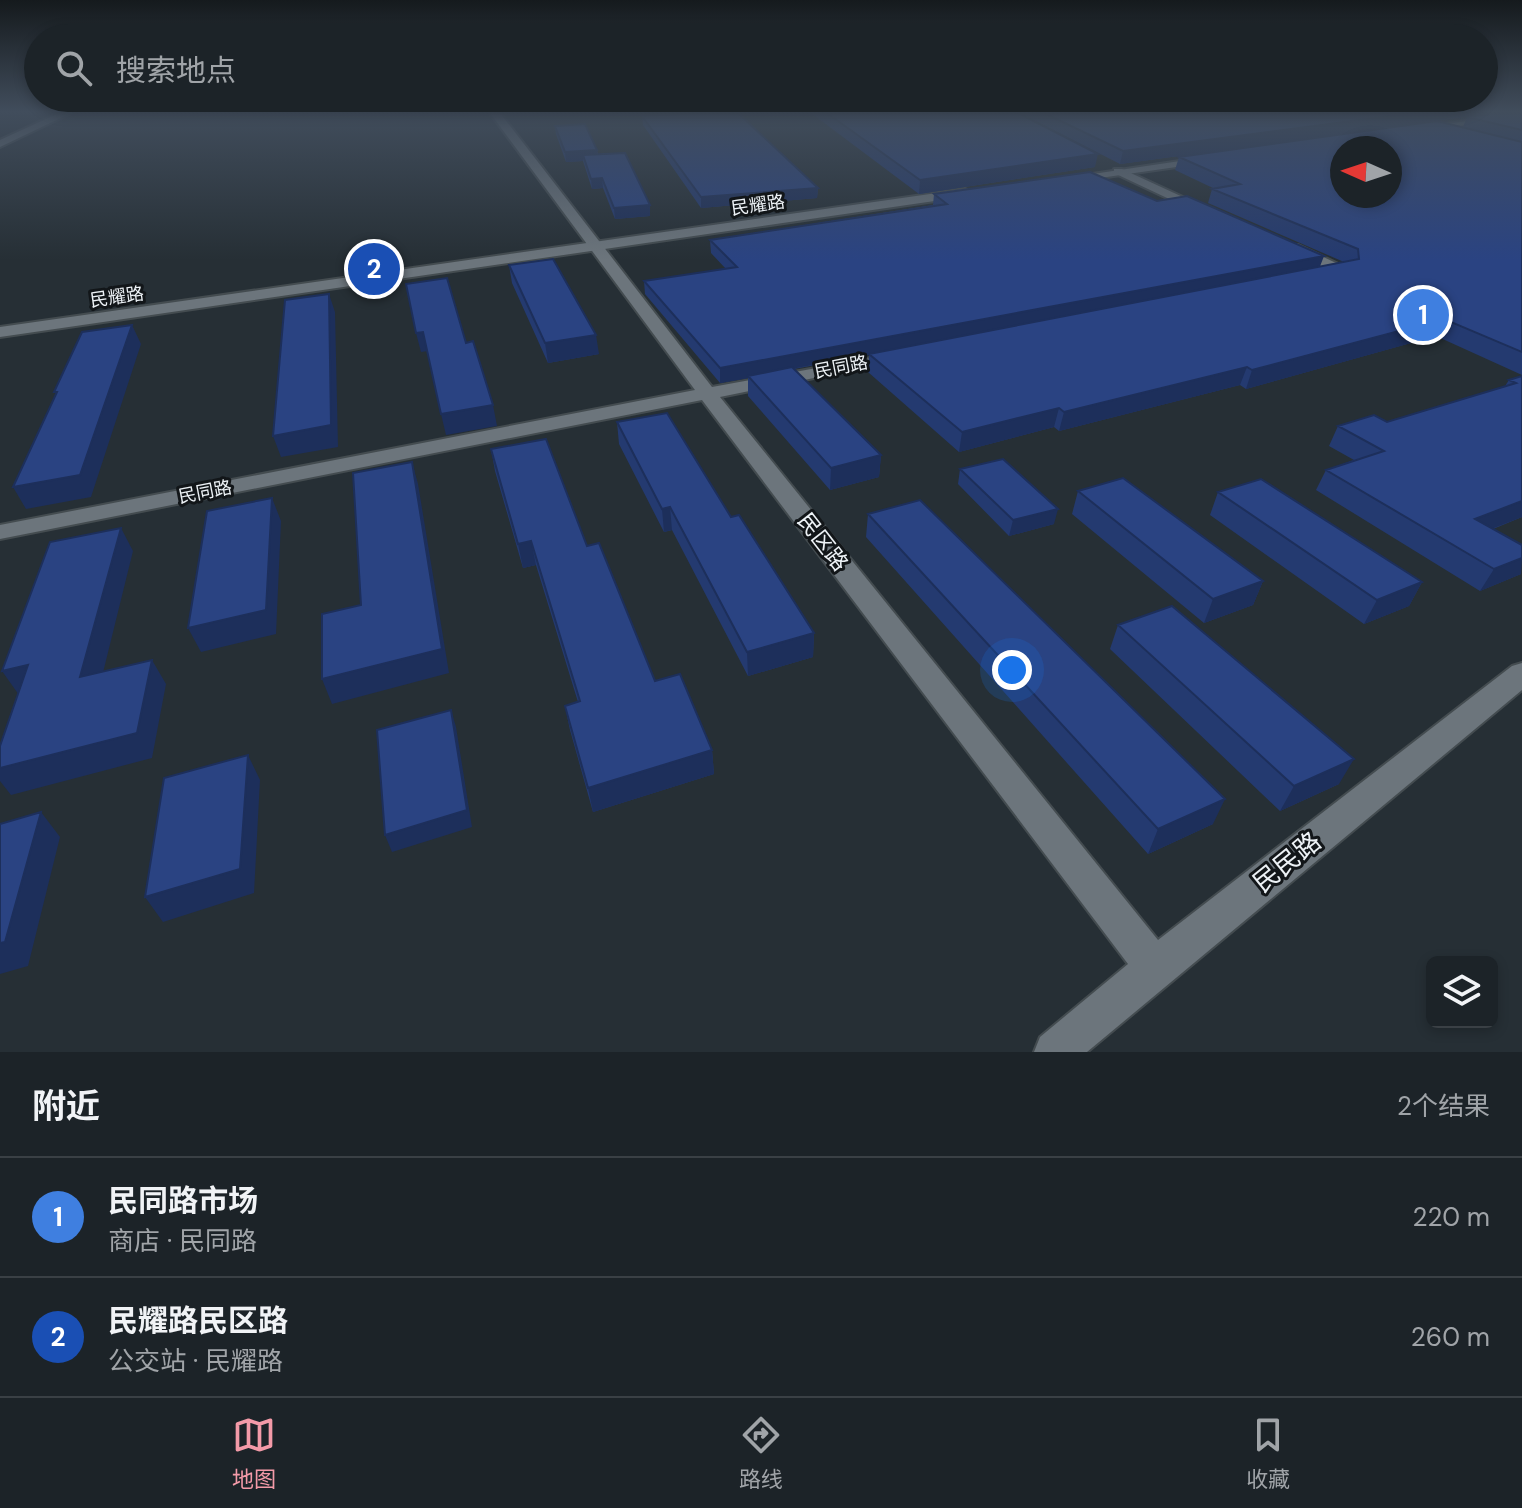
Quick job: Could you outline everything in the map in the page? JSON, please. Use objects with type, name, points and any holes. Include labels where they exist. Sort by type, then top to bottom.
[{"type":"street","name":"民区路","points":[[532,162],[707,393],[1155,967]]},
{"type":"street","points":[[1101,162],[1221,217]]},
{"type":"street","points":[[1041,182],[1188,162]]},
{"type":"street","name":"民耀路","points":[[0,332],[980,191]]},
{"type":"street","points":[[1276,241],[1345,271],[1314,277]]},
{"type":"street","name":"民同路","points":[[0,532],[925,351]]},
{"type":"street","name":"民民路","points":[[1055,1052],[1155,967],[1522,674]]},
{"type":"building","points":[[585,162],[629,162],[650,205],[614,208],[602,178],[591,179]]},
{"type":"building","points":[[676,162],[790,162],[818,188],[701,197]]},
{"type":"building","points":[[895,162],[1043,162],[920,180]]},
{"type":"building","points":[[1191,162],[1330,162],[1330,208],[1402,208],[1402,162],[1522,162],[1522,352],[1444,319],[1252,370],[1247,367],[1064,412],[1059,408],[962,432],[869,354],[1359,259],[1358,249],[1212,189],[1240,184]]},
{"type":"building","points":[[1090,172],[1157,201],[1187,196],[1324,256],[720,368],[644,281],[737,267],[710,240],[947,204],[934,194]]},
{"type":"building","points":[[553,259],[596,335],[545,343],[509,265]]},
{"type":"building","points":[[447,278],[466,343],[473,341],[493,405],[441,414],[423,332],[416,333],[406,284]]},
{"type":"building","points":[[329,294],[331,425],[273,436],[285,300]]},
{"type":"building","points":[[132,325],[80,475],[13,487],[82,332]]},
{"type":"building","points":[[792,367],[881,455],[831,468],[748,376]]},
{"type":"building","points":[[1522,376],[1522,501],[1475,519],[1522,545],[1522,558],[1494,569],[1326,470],[1384,451],[1338,426],[1374,415],[1387,422],[1516,383],[1509,380]]},
{"type":"building","points":[[667,413],[731,517],[739,515],[814,633],[747,652],[670,507],[662,509],[617,422]]},
{"type":"building","points":[[546,439],[587,546],[599,543],[655,681],[680,674],[712,750],[588,788],[565,706],[580,701],[531,541],[518,544],[491,449]]},
{"type":"building","points":[[1003,459],[1058,509],[1013,520],[960,469]]},
{"type":"building","points":[[412,462],[442,649],[322,679],[322,614],[361,605],[353,473]]},
{"type":"building","points":[[1123,478],[1263,581],[1213,599],[1078,491]]},
{"type":"building","points":[[1261,479],[1422,582],[1377,600],[1218,492]]},
{"type":"building","points":[[272,498],[266,610],[188,628],[207,511]]},
{"type":"building","points":[[920,500],[1225,799],[1158,829],[868,514]]},
{"type":"building","points":[[121,528],[80,677],[152,660],[137,733],[0,768],[0,746],[28,665],[2,671],[50,542]]},
{"type":"building","points":[[1172,606],[1354,759],[1294,786],[1118,625]]},
{"type":"building","points":[[451,710],[467,810],[385,835],[377,730]]},
{"type":"building","points":[[248,755],[240,869],[145,897],[164,778]]},
{"type":"building","points":[[41,812],[5,942],[0,943],[0,824]]},
{"type":"place","name":"民耀路民区路","points":[[374,269]]},
{"type":"place","name":"民同路市场","points":[[1423,315]]}]
